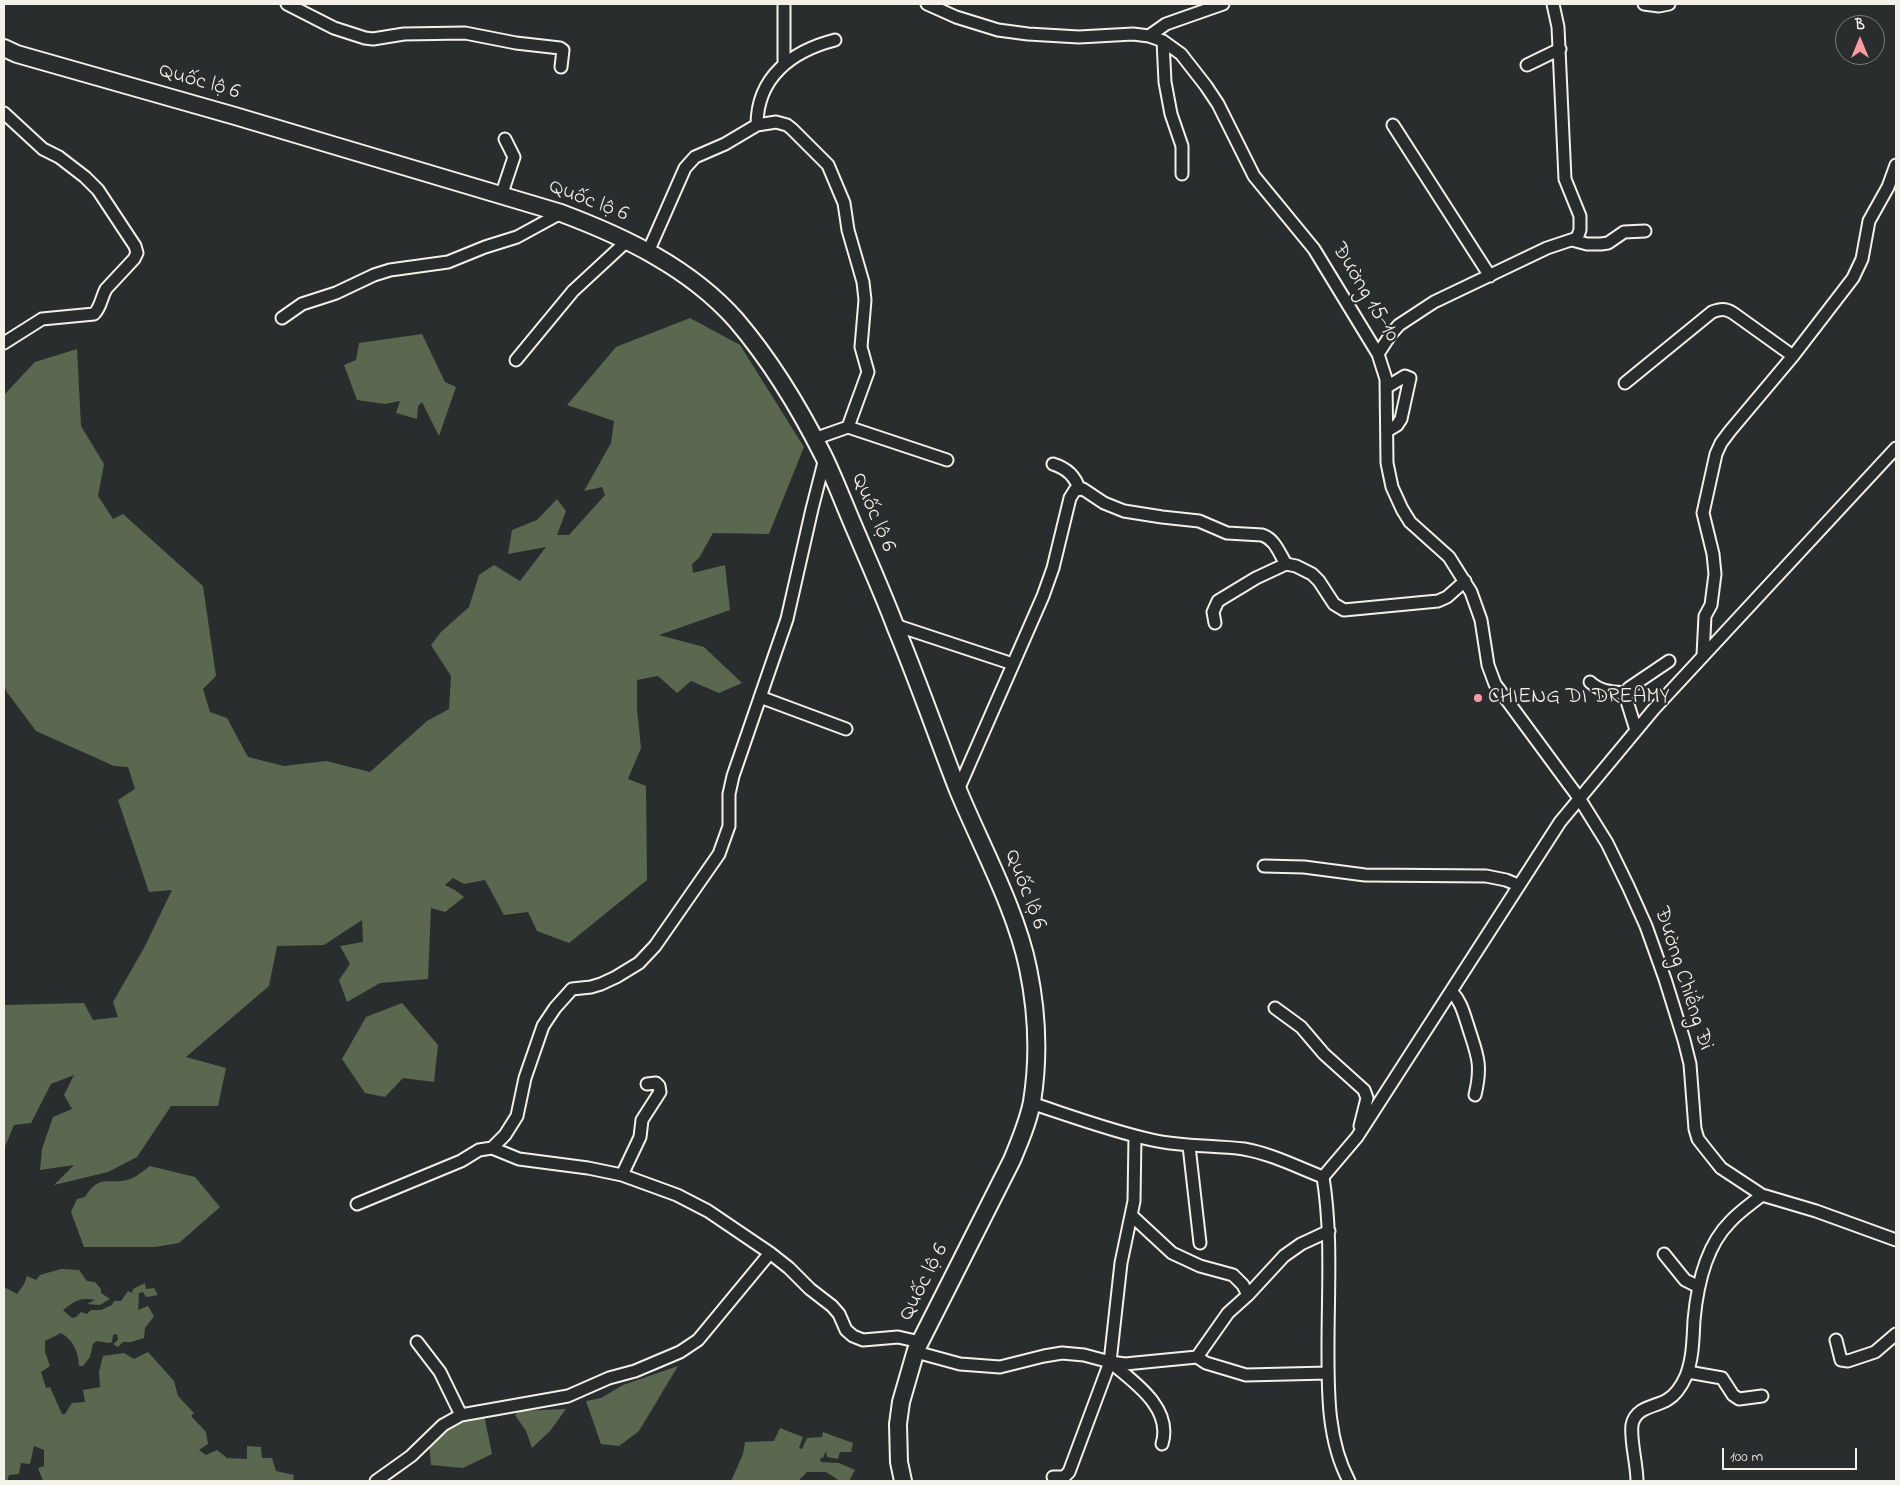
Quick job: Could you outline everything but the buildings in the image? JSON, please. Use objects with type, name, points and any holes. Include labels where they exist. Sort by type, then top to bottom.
[{"type":"highway","name":"Quốc lộ 6","points":[[4,48],[18,54],[235,116],[561,214],[598,227],[648,252],[684,274],[709,294],[734,318],[751,338],[785,388],[825,458],[895,625],[958,790],[1013,918],[1028,966],[1036,1032],[1036,1063],[1032,1103],[1022,1135],[1012,1160],[918,1347],[901,1402],[898,1424],[899,1462],[903,1481]]},
{"type":"street","points":[[286,4],[334,28],[365,38],[373,39],[404,34],[466,33],[516,43],[560,48],[563,50],[561,67]]},
{"type":"street","points":[[784,4],[784,63]]},
{"type":"street","name":"Đường 15-10","points":[[927,4],[978,24],[1013,32],[1086,37],[1133,34],[1149,36],[1163,41],[1181,54],[1206,86],[1224,115],[1254,176],[1314,249],[1378,354],[1384,368],[1386,387],[1387,463],[1390,479],[1402,509],[1415,528],[1449,557],[1465,581],[1481,620],[1488,665],[1495,684],[1579,798]]},
{"type":"street","points":[[1149,36],[1166,24],[1223,4]]},
{"type":"street","points":[[1378,354],[1391,334],[1404,321],[1449,294],[1547,248],[1577,238],[1580,234],[1580,216],[1565,179],[1560,49],[1553,4]]},
{"type":"street","points":[[1644,4],[1659,6],[1669,4]]},
{"type":"street","points":[[756,125],[762,93],[784,63],[817,46],[835,40]]},
{"type":"street","points":[[1163,41],[1166,91],[1171,114],[1182,146],[1182,174]]},
{"type":"street","points":[[1527,65],[1560,49]]},
{"type":"street","points":[[4,113],[43,149],[59,157],[85,177],[98,190],[135,246],[137,253],[134,259],[106,290],[99,309],[94,314],[42,319],[4,343]]},
{"type":"street","points":[[648,252],[685,168],[691,160],[725,144],[756,125],[776,122],[787,125],[792,129],[825,161],[844,203],[848,230],[865,294],[861,347],[868,372],[848,427]]},
{"type":"street","points":[[1393,125],[1490,276]]},
{"type":"street","points":[[501,196],[514,156],[505,139]]},
{"type":"street","points":[[1703,655],[1706,616],[1711,605],[1715,574],[1713,554],[1702,513],[1716,454],[1730,431],[1793,356],[1853,278],[1862,259],[1869,221],[1888,187],[1896,165]]},
{"type":"street","points":[[282,318],[302,304],[336,293],[374,275],[390,270],[448,262],[517,237],[561,214]]},
{"type":"street","points":[[1572,240],[1587,244],[1601,244],[1608,243],[1624,232],[1645,231]]},
{"type":"street","points":[[516,360],[573,291],[627,241]]},
{"type":"street","points":[[1625,383],[1712,312],[1724,309],[1793,356]]},
{"type":"street","points":[[1386,387],[1405,376],[1410,378],[1401,419],[1397,425],[1387,431]]},
{"type":"street","points":[[814,439],[848,427],[947,460]]},
{"type":"street","points":[[1349,1481],[1338,1457],[1330,1421],[1328,1231],[1323,1177],[1357,1138],[1560,822],[1654,709],[1896,448]]},
{"type":"street","points":[[492,1148],[510,1129],[517,1116],[530,1062],[543,1026],[555,1008],[572,989],[601,984],[639,963],[655,946],[719,854],[729,826],[730,794],[733,776],[788,618],[810,516],[825,458]]},
{"type":"street","points":[[1053,464],[1068,470],[1077,482],[1079,489]]},
{"type":"street","points":[[958,790],[1050,577],[1072,493],[1083,489],[1104,503],[1124,511],[1200,521],[1223,532],[1233,534],[1267,536],[1274,543],[1286,564]]},
{"type":"street","points":[[1215,623],[1213,612],[1218,601],[1256,578],[1286,564],[1296,566],[1312,574],[1337,607],[1344,610],[1438,601],[1447,597],[1465,581]]},
{"type":"street","points":[[895,625],[1013,664]]},
{"type":"street","points":[[1636,730],[1626,693],[1629,688],[1670,661]]},
{"type":"street","points":[[1590,682],[1598,689],[1606,692],[1626,693]]},
{"type":"street","points":[[760,697],[846,728]]},
{"type":"street","name":"Đường Chiềng Đi","points":[[1579,798],[1607,843],[1628,886],[1646,926],[1665,979],[1690,1064],[1692,1108],[1698,1139],[1721,1168],[1762,1195],[1816,1211],[1896,1240]]},
{"type":"street","points":[[1264,866],[1293,866],[1365,875],[1486,876],[1499,878],[1518,885]]},
{"type":"street","points":[[1452,992],[1460,1002],[1477,1050],[1479,1079],[1475,1094]]},
{"type":"street","points":[[1275,1008],[1301,1027],[1324,1054],[1366,1093],[1367,1103],[1357,1138]]},
{"type":"street","points":[[622,1175],[640,1137],[642,1120],[660,1092],[659,1086],[656,1083],[647,1084]]},
{"type":"street","points":[[1032,1103],[1135,1136],[1165,1143],[1235,1148],[1256,1152],[1280,1159],[1323,1177]]},
{"type":"street","points":[[1054,1476],[1064,1477],[1069,1472],[1110,1362],[1120,1271],[1135,1191],[1135,1136]]},
{"type":"street","points":[[1189,1146],[1200,1243]]},
{"type":"street","points":[[357,1204],[461,1161],[479,1150],[492,1148],[509,1156],[527,1161],[588,1168],[622,1175],[650,1183],[690,1202],[770,1253],[789,1268],[810,1289],[832,1306],[839,1314],[846,1330],[853,1336],[863,1340],[898,1338],[960,1364],[1000,1367],[1062,1353],[1084,1355],[1110,1362],[1133,1364],[1197,1356],[1206,1363],[1246,1375],[1328,1373]]},
{"type":"street","points":[[1637,1481],[1632,1432],[1634,1418],[1641,1410],[1668,1399],[1678,1390],[1688,1372],[1699,1287],[1710,1254],[1724,1228],[1762,1195]]},
{"type":"street","points":[[1131,1215],[1172,1253],[1200,1266],[1233,1275],[1243,1285],[1248,1296]]},
{"type":"street","points":[[1197,1356],[1228,1313],[1248,1296],[1288,1252],[1328,1231]]},
{"type":"street","points":[[376,1481],[411,1456],[443,1425],[461,1414],[568,1396],[609,1378],[642,1369],[687,1349],[698,1340],[770,1253]]},
{"type":"street","points":[[1664,1254],[1685,1280],[1699,1287]]},
{"type":"street","points":[[1836,1340],[1841,1360],[1848,1361],[1875,1352],[1896,1334]]},
{"type":"street","points":[[417,1342],[440,1372],[461,1414]]},
{"type":"street","points":[[1110,1362],[1139,1387],[1152,1402],[1164,1425],[1165,1432],[1162,1444]]},
{"type":"street","points":[[1688,1372],[1722,1378],[1732,1394],[1739,1399],[1762,1396]]},
{"type":"green space","points":[[690,318],[740,345],[804,447],[769,534],[713,533],[699,558],[692,564],[693,573],[725,565],[730,610],[659,635],[704,647],[742,683],[719,693],[691,681],[677,693],[658,676],[637,680],[637,709],[641,748],[628,779],[646,786],[647,880],[569,943],[537,931],[528,912],[504,915],[485,880],[464,884],[453,878],[445,885],[464,897],[445,912],[431,908],[428,979],[380,983],[347,1002],[339,980],[350,964],[340,946],[363,942],[362,920],[324,945],[277,946],[269,986],[186,1057],[226,1068],[218,1106],[171,1106],[137,1157],[108,1172],[54,1185],[74,1165],[40,1170],[42,1149],[53,1117],[72,1109],[64,1095],[74,1075],[51,1084],[31,1123],[14,1125],[4,1149],[4,1005],[84,1003],[93,1020],[118,1017],[113,1002],[144,948],[172,890],[149,892],[118,800],[135,789],[128,767],[114,766],[36,731],[6,691],[4,681],[4,395],[35,362],[77,349],[81,426],[104,464],[98,496],[113,519],[123,514],[203,586],[216,676],[203,689],[210,712],[227,718],[248,757],[284,766],[326,761],[370,772],[427,721],[449,709],[451,676],[431,645],[441,632],[469,607],[479,575],[494,565],[520,581],[546,547],[508,554],[512,530],[537,520],[557,499],[566,511],[557,535],[569,535],[605,495],[602,487],[584,491],[611,443],[614,421],[567,405],[616,347]]},
{"type":"green space","points":[[422,334],[445,382],[456,387],[439,436],[422,402],[418,406],[417,419],[396,413],[400,401],[385,404],[357,400],[344,365],[356,360],[359,343]]},
{"type":"green space","points":[[402,1003],[438,1045],[434,1082],[403,1078],[385,1097],[365,1093],[342,1059],[366,1017]]},
{"type":"green space","points":[[150,1166],[195,1177],[220,1207],[179,1243],[155,1247],[84,1247],[71,1212],[77,1199],[85,1197],[90,1189],[101,1182],[130,1179]]},
{"type":"green space","points":[[61,1269],[79,1270],[87,1281],[95,1282],[101,1289],[101,1293],[110,1299],[100,1305],[87,1304],[95,1300],[77,1300],[63,1310],[72,1318],[81,1312],[87,1314],[91,1310],[101,1310],[112,1305],[114,1301],[121,1301],[128,1291],[132,1293],[133,1289],[145,1283],[146,1289],[154,1288],[158,1295],[146,1297],[143,1292],[139,1293],[138,1310],[148,1306],[154,1316],[145,1328],[144,1338],[123,1342],[118,1347],[113,1344],[118,1340],[117,1334],[113,1335],[112,1342],[97,1341],[93,1344],[90,1357],[83,1366],[79,1366],[78,1356],[72,1343],[61,1333],[45,1341],[45,1352],[50,1366],[41,1372],[46,1388],[50,1387],[62,1414],[65,1414],[72,1403],[85,1402],[83,1390],[100,1387],[99,1372],[103,1356],[124,1353],[134,1359],[148,1352],[174,1381],[178,1396],[194,1413],[191,1416],[206,1432],[208,1444],[199,1450],[206,1455],[217,1450],[227,1458],[247,1459],[247,1446],[261,1447],[262,1458],[272,1458],[276,1471],[294,1475],[293,1481],[43,1481],[38,1468],[44,1466],[44,1450],[34,1446],[30,1464],[21,1463],[19,1474],[9,1475],[7,1481],[4,1481],[4,1287],[17,1294],[27,1276],[36,1280],[40,1275]]},
{"type":"green space","points":[[678,1366],[639,1431],[619,1446],[601,1444],[586,1401],[601,1398],[623,1385]]},
{"type":"green space","points":[[566,1409],[550,1431],[532,1448],[526,1431],[515,1415],[519,1411]]},
{"type":"green space","points":[[484,1415],[492,1454],[463,1468],[431,1465],[429,1441],[456,1422]]},
{"type":"green space","points":[[780,1428],[803,1437],[799,1448],[802,1449],[807,1438],[822,1437],[823,1432],[853,1443],[851,1452],[840,1452],[838,1459],[827,1457],[826,1451],[823,1458],[820,1458],[821,1462],[839,1463],[855,1470],[849,1481],[840,1481],[826,1472],[807,1472],[798,1481],[731,1481],[743,1454],[745,1442],[774,1441]]},
{"type":"place","name":"CHIENG DI DREAMY","points":[[1478,698]]}]
